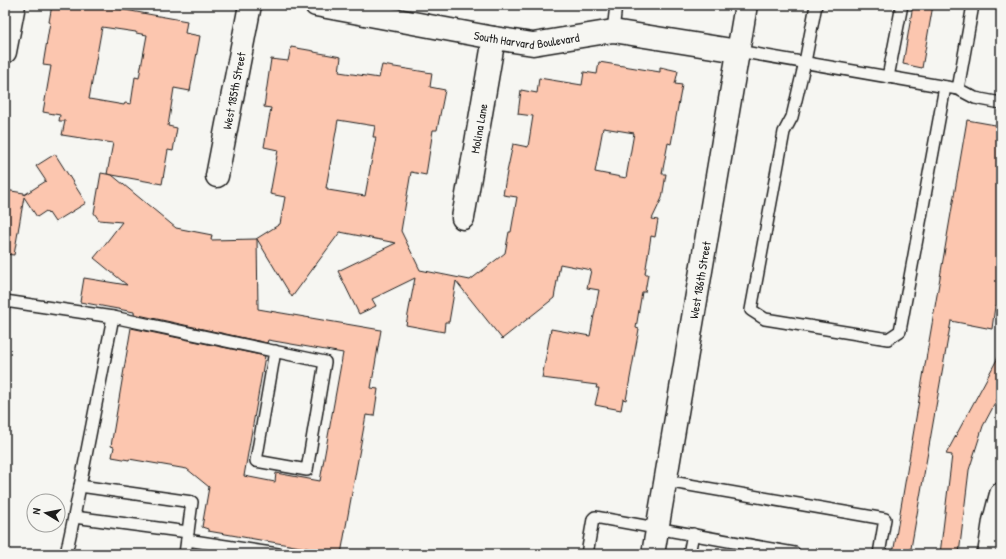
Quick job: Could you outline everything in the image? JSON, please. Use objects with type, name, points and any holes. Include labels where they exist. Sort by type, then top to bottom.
[{"type":"main road","points":[[5,52],[14,5]]},
{"type":"main road","name":"West 185th Street","points":[[217,176],[250,5]]},
{"type":"main road","name":"South Harvard Boulevard","points":[[316,5],[533,44],[613,32],[738,51]]},
{"type":"main road","name":"West 186th Street","points":[[654,554],[746,5]]},
{"type":"main road","name":"Molina Lane","points":[[463,218],[494,38]]},
{"type":"main road","points":[[989,554],[994,521],[1001,494]]},
{"type":"lane","points":[[613,32],[616,5]]},
{"type":"lane","points":[[816,5],[792,118],[784,132],[751,310],[766,320],[888,339],[900,331],[945,87]]},
{"type":"lane","points":[[888,77],[902,5]]},
{"type":"lane","points":[[958,89],[973,5]]},
{"type":"lane","points":[[738,51],[958,89],[975,98],[1001,103]]},
{"type":"lane","points":[[5,300],[113,317],[276,351],[325,362],[307,470],[256,462],[276,351]]},
{"type":"lane","points":[[66,554],[113,317]]},
{"type":"lane","points":[[666,482],[885,519],[879,554]]},
{"type":"lane","points":[[80,486],[192,502],[185,554]]},
{"type":"lane","points":[[74,517],[187,536],[278,554]]},
{"type":"lane","points":[[587,554],[593,519],[595,517],[693,534],[794,554]]},
{"type":"lane","points":[[689,554],[693,534]]},
{"type":"building","points":[[52,5],[97,5],[187,21],[185,33],[200,36],[190,91],[174,88],[168,126],[177,128],[173,151],[168,150],[162,184],[107,174],[113,143],[62,135],[65,121],[59,121],[60,115],[43,112],[51,66],[43,65]],"holes":[[[102,27],[147,35],[139,78],[135,77],[131,104],[125,103],[124,105],[89,99]]]},
{"type":"building","points":[[913,5],[933,5],[922,68],[903,64]]},
{"type":"building","points":[[291,47],[341,57],[339,72],[379,78],[382,65],[432,73],[430,87],[445,90],[437,130],[433,130],[426,175],[411,172],[401,231],[420,270],[470,280],[505,253],[509,232],[511,232],[517,197],[503,195],[507,172],[513,144],[528,147],[533,116],[518,114],[521,90],[537,93],[539,78],[582,85],[584,72],[597,74],[599,62],[660,72],[660,67],[678,71],[675,84],[682,85],[671,144],[668,143],[662,174],[666,174],[662,198],[652,219],[658,220],[655,237],[651,236],[645,274],[648,274],[645,292],[642,292],[636,328],[639,329],[626,400],[623,399],[621,410],[595,405],[599,388],[596,388],[597,385],[542,378],[551,329],[590,336],[599,290],[587,288],[591,270],[560,264],[554,298],[502,339],[456,281],[449,322],[445,322],[444,332],[406,325],[415,278],[372,299],[376,306],[359,314],[338,271],[396,243],[340,232],[292,297],[257,239],[258,309],[381,330],[371,388],[378,389],[374,416],[366,415],[341,554],[208,531],[208,529],[202,527],[209,487],[187,469],[112,457],[114,447],[111,446],[131,328],[265,356],[244,476],[275,482],[276,473],[320,481],[343,353],[268,340],[267,343],[134,314],[134,312],[80,302],[84,278],[127,285],[94,258],[122,222],[99,220],[94,213],[101,173],[112,175],[176,228],[212,235],[211,240],[256,239],[280,224],[285,197],[270,194],[278,150],[264,147],[271,108],[264,107],[271,59],[288,61]],"holes":[[[338,120],[375,126],[373,137],[376,137],[365,196],[328,190],[328,188],[326,188]],[[603,128],[634,133],[626,178],[595,172]]]},
{"type":"building","points":[[967,120],[1001,126],[1001,307],[995,306],[992,329],[951,321],[910,554],[893,554],[919,400]]},
{"type":"building","points":[[55,154],[86,203],[55,222],[46,211],[37,217],[24,197],[14,255],[5,254],[5,190],[24,193],[24,195],[46,181],[36,166]]},
{"type":"building","points":[[1001,352],[1001,392],[983,426],[969,470],[959,554],[940,554],[952,455],[946,454]]}]
